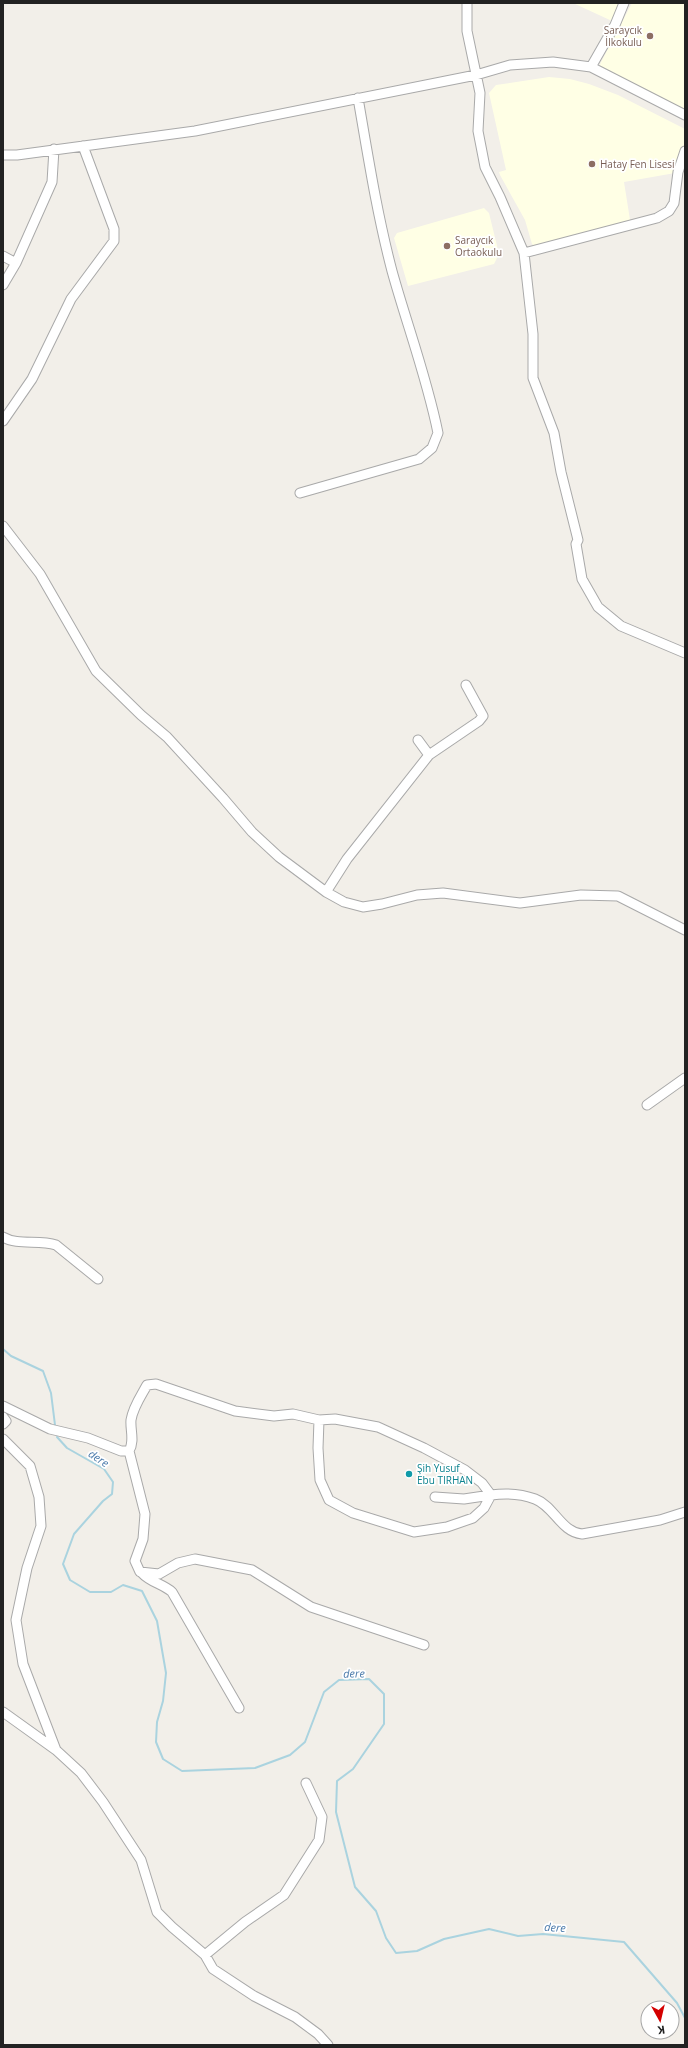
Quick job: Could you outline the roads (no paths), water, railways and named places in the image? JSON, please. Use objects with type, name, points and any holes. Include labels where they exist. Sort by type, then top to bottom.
[{"type":"street","points":[[467,3],[467,31],[480,93],[478,130],[485,167],[500,197],[524,254],[532,334],[533,378],[554,433],[560,472],[578,540],[576,544],[582,578],[598,607],[621,626],[685,653]]},
{"type":"street","points":[[591,67],[615,25],[624,3]]},
{"type":"street","points":[[3,155],[17,155],[196,131],[476,75],[510,65],[553,62],[591,67],[685,115]]},
{"type":"street","points":[[300,493],[419,459],[432,448],[438,433],[423,370],[384,238],[358,98]]},
{"type":"street","points":[[3,421],[32,379],[71,299],[114,241],[114,229],[83,146]]},
{"type":"street","points":[[3,286],[16,263],[52,182],[54,149]]},
{"type":"street","points":[[524,254],[657,218],[669,211],[674,203],[678,172],[685,151]]},
{"type":"street","points":[[3,256],[16,263]]},
{"type":"street","points":[[3,526],[40,574],[96,671],[141,715],[167,737],[252,832],[279,857],[326,892],[344,902],[363,906],[382,904],[417,895],[443,893],[520,903],[581,895],[618,896],[685,930]]},
{"type":"street","points":[[326,892],[347,859],[429,755],[479,721],[483,716],[466,685]]},
{"type":"street","points":[[418,740],[429,755]]},
{"type":"street","points":[[647,1105],[685,1078]]},
{"type":"street","points":[[3,1237],[16,1241],[48,1242],[56,1245],[98,1279]]},
{"type":"street","points":[[240,1708],[187,1614],[172,1592],[164,1585],[146,1578],[140,1572],[135,1562],[143,1539],[145,1514],[129,1451],[132,1446],[131,1420],[135,1407],[147,1385],[156,1384],[235,1411],[274,1416],[293,1414],[319,1420],[335,1419],[378,1427],[424,1448],[464,1470],[482,1483],[491,1495]]},
{"type":"street","points":[[3,1406],[50,1429],[88,1438],[121,1451],[129,1451]]},
{"type":"street","points":[[3,1417],[6,1421],[3,1424]]},
{"type":"street","points":[[319,1420],[318,1448],[320,1480],[329,1500],[353,1513],[414,1532],[446,1527],[473,1518],[484,1508],[491,1495]]},
{"type":"street","points":[[3,1439],[30,1466],[40,1497],[41,1526],[27,1568],[16,1620],[18,1641],[23,1664],[56,1750]]},
{"type":"street","points":[[435,1497],[464,1499],[504,1493],[536,1499],[569,1530],[582,1534],[660,1520],[685,1512]]},
{"type":"street","points":[[140,1572],[159,1574],[178,1563],[195,1559],[252,1570],[311,1607],[424,1646]]},
{"type":"street","points":[[3,1712],[56,1750],[81,1773],[103,1802],[141,1860],[157,1912],[205,1956],[213,1969],[254,1996],[295,2017],[318,2034],[328,2045]]},
{"type":"street","points":[[205,1956],[244,1922],[284,1895],[319,1840],[322,1817],[306,1783]]},
{"type":"waterway","points":[[3,1349],[11,1356],[43,1371],[51,1393],[55,1425]]},
{"type":"waterway","name":"dere","points":[[57,1437],[67,1448],[104,1469],[113,1482],[112,1494],[103,1501],[74,1534],[63,1564],[70,1580],[90,1592],[111,1592],[123,1585],[142,1591],[157,1621],[166,1673],[163,1701],[157,1722],[156,1742],[163,1759],[182,1771],[255,1768],[290,1755],[305,1742],[324,1692],[339,1680],[369,1679],[384,1694],[384,1724],[353,1769],[337,1781],[336,1812],[355,1887],[376,1911],[386,1938],[396,1953],[417,1951],[444,1939],[489,1929],[518,1936],[543,1934],[624,1942],[677,2003],[685,2018]]},
{"type":"place","name":"Saraycık İlkokulu","points":[[650,36]]},
{"type":"place","name":"Hatay Fen Lisesi","points":[[592,164]]},
{"type":"place","name":"Saraycık Ortaokulu","points":[[447,246]]},
{"type":"place","name":"Şih Yusuf Ebu TIRHAN","points":[[409,1474]]}]
